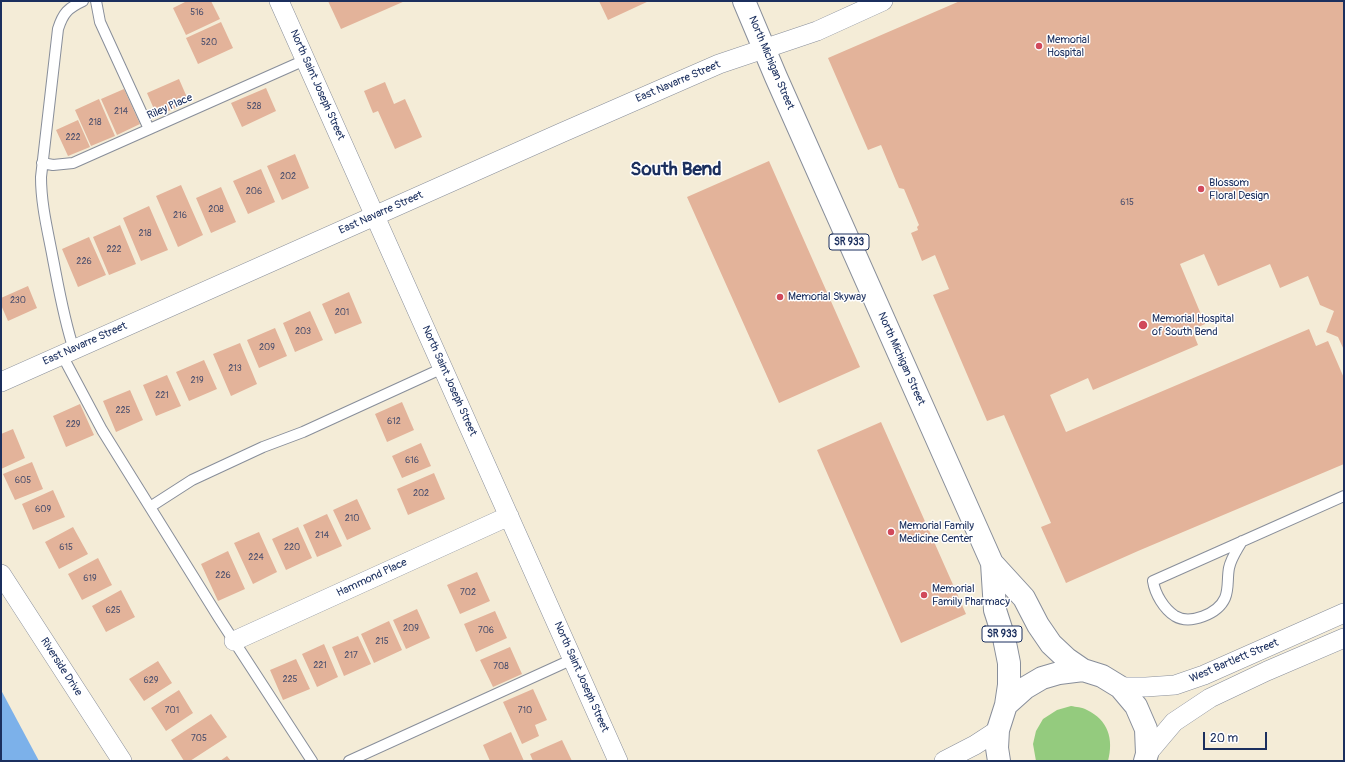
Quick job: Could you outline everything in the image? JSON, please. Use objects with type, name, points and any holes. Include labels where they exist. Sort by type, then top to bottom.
[{"type":"main road","name":"North Michigan Street","points":[[744,1],[992,563],[1024,598],[1038,625],[1051,644],[1067,659],[1083,670]]},
{"type":"main road","name":"North Michigan Street","points":[[992,563],[995,610],[1004,638],[1009,663],[1009,685],[1006,705]]},
{"type":"main road","name":"SR 933","points":[[1083,670],[1102,676],[1120,687],[1136,706],[1146,729],[1146,757]]},
{"type":"main road","points":[[1006,705],[1025,688],[1042,678],[1059,673],[1083,670]]},
{"type":"main road","name":"SR 933","points":[[999,761],[997,748],[998,730],[1006,705]]},
{"type":"street","name":"North Saint Joseph Street","points":[[279,1],[618,761]]},
{"type":"street","name":"East Navarre Street","points":[[1,382],[719,64],[817,31],[883,1]]},
{"type":"street","name":"Hammond Place","points":[[234,641],[509,516]]},
{"type":"street","name":"Riverside Drive","points":[[1,574],[122,761]]},
{"type":"street","name":"West Bartlett Street","points":[[1120,687],[1175,685],[1204,675],[1344,613]]},
{"type":"street","name":"West Bartlett Street","points":[[1146,757],[1174,722],[1210,698],[1267,671],[1344,638]]},
{"type":"street","points":[[944,761],[975,745],[998,730]]},
{"type":"lane","points":[[83,1],[76,4],[66,12],[58,29],[42,163],[41,194],[66,326],[68,352],[102,430],[234,641],[312,761]]},
{"type":"lane","points":[[96,1],[100,22],[149,129]]},
{"type":"lane","name":"Riley Place","points":[[42,163],[54,166],[73,163],[306,60]]},
{"type":"lane","points":[[150,507],[192,480],[263,447],[303,432],[443,368]]},
{"type":"lane","points":[[1242,541],[1233,556],[1229,568],[1225,600],[1219,607],[1207,614],[1193,619],[1180,619],[1169,612],[1156,590],[1153,581],[1242,541],[1344,496]]},
{"type":"lane","points":[[349,761],[573,659]]},
{"type":"green space","points":[[1071,706],[1087,710],[1100,719],[1108,731],[1110,738],[1110,753],[1108,761],[1036,761],[1033,744],[1036,731],[1043,719],[1057,710]]},
{"type":"water","points":[[1,690],[39,761],[1,761]]},
{"type":"building","points":[[187,1],[211,1],[220,19],[186,35],[173,8]]},
{"type":"building","points":[[328,1],[405,1],[341,29]]},
{"type":"building","points":[[599,1],[649,1],[608,20]]},
{"type":"building","name":"Memorial Hospital of South Bend","points":[[960,1],[1344,1],[1344,350],[1338,337],[1326,332],[1334,311],[1320,305],[1308,276],[1280,288],[1270,264],[1218,286],[1204,254],[1180,264],[1205,324],[1192,330],[1198,345],[1093,390],[1088,378],[1050,395],[1066,432],[1309,329],[1316,346],[1328,341],[1344,378],[1344,464],[1066,583],[1041,527],[1051,523],[1004,415],[987,421],[933,295],[949,289],[935,255],[922,261],[911,233],[918,230],[917,227],[919,225],[904,189],[899,188],[881,145],[868,150],[828,58]]},
{"type":"building","points":[[221,22],[233,48],[198,64],[186,38]]},
{"type":"building","points":[[179,79],[189,102],[157,116],[147,93]]},
{"type":"building","points":[[385,82],[394,104],[405,99],[422,137],[395,149],[378,111],[373,113],[364,91]]},
{"type":"building","points":[[266,88],[276,111],[242,127],[231,103]]},
{"type":"building","points":[[124,89],[140,124],[117,135],[101,99]]},
{"type":"building","points":[[99,99],[115,136],[91,146],[75,110]]},
{"type":"building","points":[[78,120],[90,147],[68,156],[56,130]]},
{"type":"building","points":[[295,154],[309,188],[282,200],[267,166]]},
{"type":"building","name":"Memorial Skyway","points":[[769,161],[860,367],[779,403],[687,197]]},
{"type":"building","points":[[261,169],[275,202],[248,214],[233,181]]},
{"type":"building","points":[[181,185],[203,235],[178,247],[156,196]]},
{"type":"building","points":[[221,187],[236,222],[211,233],[196,198]]},
{"type":"building","points":[[149,206],[168,250],[141,261],[123,218]]},
{"type":"building","points":[[120,225],[136,264],[109,275],[93,237]]},
{"type":"building","points":[[89,237],[106,275],[78,287],[62,249]]},
{"type":"building","points":[[28,286],[37,308],[8,321],[1,305],[1,298]]},
{"type":"building","points":[[349,292],[362,323],[335,334],[322,304]]},
{"type":"building","points":[[310,311],[323,340],[295,352],[283,323]]},
{"type":"building","points":[[275,328],[287,356],[259,368],[247,340]]},
{"type":"building","points":[[240,343],[257,384],[231,396],[213,354]]},
{"type":"building","points":[[204,360],[217,389],[189,401],[176,372]]},
{"type":"building","points":[[167,375],[181,406],[156,416],[143,385]]},
{"type":"building","points":[[130,390],[143,420],[116,432],[103,401]]},
{"type":"building","points":[[402,402],[414,430],[387,442],[375,414]]},
{"type":"building","points":[[80,404],[94,435],[66,447],[53,416]]},
{"type":"building","name":"Memorial Family Medicine Center","points":[[881,422],[966,614],[901,643],[817,450]]},
{"type":"building","points":[[13,429],[25,458],[1,469],[1,434]]},
{"type":"building","points":[[421,443],[431,466],[402,478],[392,456]]},
{"type":"building","points":[[32,462],[43,489],[15,500],[3,474]]},
{"type":"building","points":[[434,473],[445,499],[408,515],[397,489]]},
{"type":"building","points":[[53,490],[65,517],[33,530],[22,504]]},
{"type":"building","points":[[357,499],[371,529],[347,540],[333,510]]},
{"type":"building","points":[[327,514],[342,546],[317,557],[303,525]]},
{"type":"building","points":[[73,527],[88,554],[59,569],[45,542]]},
{"type":"building","points":[[298,527],[312,558],[286,570],[272,539]]},
{"type":"building","points":[[259,532],[277,572],[253,584],[234,543]]},
{"type":"building","points":[[228,551],[245,589],[218,601],[201,564]]},
{"type":"building","points":[[98,558],[112,585],[82,600],[68,574]]},
{"type":"building","points":[[477,572],[490,601],[460,614],[447,585]]},
{"type":"building","points":[[121,590],[135,617],[106,632],[92,606]]},
{"type":"building","points":[[417,609],[430,638],[406,649],[393,620]]},
{"type":"building","points":[[495,611],[507,638],[476,652],[464,624]]},
{"type":"building","points":[[389,621],[402,650],[374,663],[361,634]]},
{"type":"building","points":[[358,636],[371,664],[344,676],[332,647]]},
{"type":"building","points":[[324,644],[338,677],[317,687],[302,654]]},
{"type":"building","points":[[510,647],[522,674],[493,687],[480,660]]},
{"type":"building","points":[[296,659],[310,689],[283,700],[270,670]]},
{"type":"building","points":[[158,661],[172,683],[144,701],[129,679]]},
{"type":"building","points":[[533,689],[547,720],[535,725],[539,736],[522,744],[503,702]]},
{"type":"building","points":[[179,690],[193,713],[166,731],[151,708]]},
{"type":"building","points":[[211,714],[227,737],[190,761],[184,761],[171,740]]},
{"type":"building","points":[[511,732],[524,761],[490,761],[483,745]]},
{"type":"building","points":[[562,740],[572,761],[533,761],[530,754]]},
{"type":"building","points":[[227,756],[231,761],[220,761]]},
{"type":"place","name":"Memorial Hospital","points":[[1039,46]]},
{"type":"place","name":"Blossom Floral Design","points":[[1201,189]]},
{"type":"place","name":"Memorial Skyway","points":[[780,297]]},
{"type":"place","name":"Memorial Hospital of South Bend","points":[[1143,325]]},
{"type":"place","name":"Memorial Family Medicine Center","points":[[891,532]]},
{"type":"place","name":"Memorial Family Pharmacy","points":[[924,595]]},
{"type":"district","name":"South Bend","points":[[676,170]]}]
